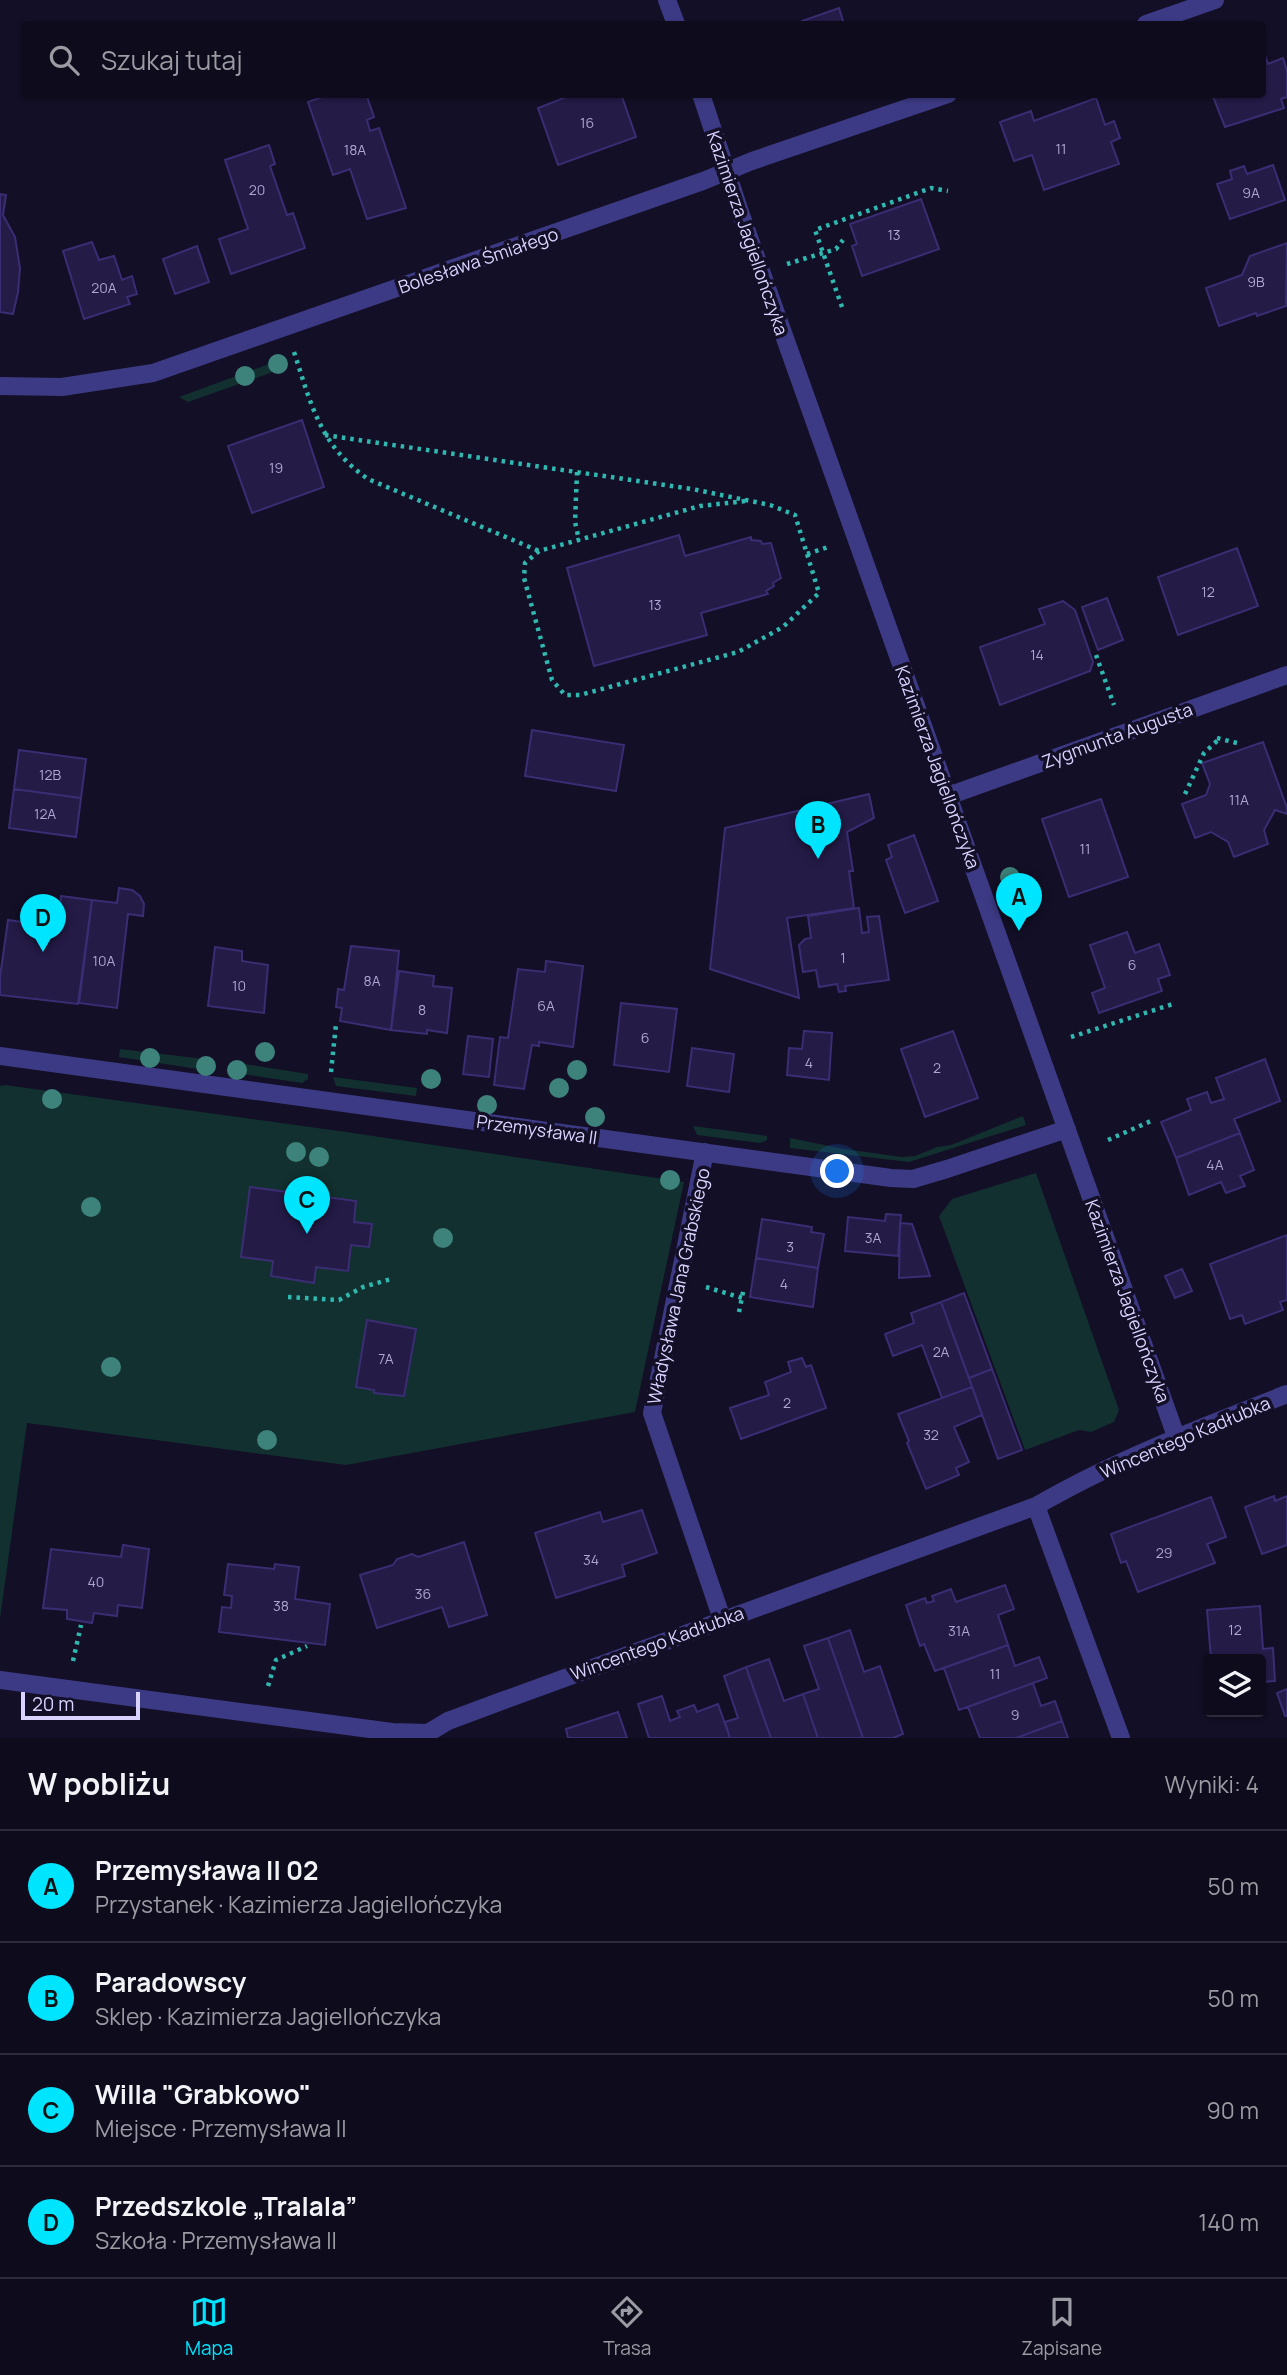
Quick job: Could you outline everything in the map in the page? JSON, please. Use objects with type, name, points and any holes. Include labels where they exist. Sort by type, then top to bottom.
[{"type":"street","points":[[667,0],[675,21]]},
{"type":"street","points":[[1155,21],[1215,0]]},
{"type":"street","name":"Kazimierza Jagiellończyka","points":[[702,98],[1177,1439]]},
{"type":"street","name":"Bolesława Śmiałego","points":[[0,386],[61,387],[153,373],[937,98]]},
{"type":"street","name":"Zygmunta Augusta","points":[[948,796],[1287,675]]},
{"type":"street","name":"Przemysława II","points":[[0,1056],[891,1178],[914,1179],[947,1170],[1067,1129]]},
{"type":"street","name":"Władysława Jana Grabskiego","points":[[705,1153],[652,1413],[722,1619]]},
{"type":"street","name":"Wincentego Kadłubka","points":[[0,1681],[427,1735],[448,1721],[1037,1506],[1078,1482],[1287,1394]]},
{"type":"street","points":[[1037,1506],[1121,1738]]},
{"type":"path","points":[[842,307],[815,230],[931,188],[948,191]]},
{"type":"path","points":[[796,261],[836,249],[843,240]]},
{"type":"path","points":[[287,327],[312,405],[325,435],[350,466],[368,479],[539,551]]},
{"type":"path","points":[[325,435],[692,489],[769,505],[795,515],[819,593],[783,627],[738,652],[580,695],[565,695],[552,680],[524,578],[525,563],[539,551],[700,506],[746,501]]},
{"type":"path","points":[[577,472],[575,522],[579,540]]},
{"type":"path","points":[[807,554],[832,545]]},
{"type":"path","points":[[1096,656],[1116,709]]},
{"type":"path","points":[[1213,728],[1218,740]]},
{"type":"path","points":[[1218,740],[1237,743]]},
{"type":"path","points":[[1185,794],[1204,753],[1218,740]]},
{"type":"path","points":[[1071,1037],[1176,1003]]},
{"type":"path","points":[[330,1075],[336,1024]]},
{"type":"path","points":[[1108,1140],[1151,1121]]},
{"type":"path","points":[[288,1297],[339,1300],[363,1287],[391,1279]]},
{"type":"path","points":[[702,1286],[742,1298]]},
{"type":"path","points":[[740,1312],[744,1287]]},
{"type":"path","points":[[74,1655],[81,1625]]},
{"type":"path","points":[[268,1680],[276,1660],[307,1646]]},
{"type":"green space","points":[[283,359],[287,367],[188,402],[179,397]]},
{"type":"green space","points":[[120,1049],[213,1060],[211,1071],[119,1057]]},
{"type":"green space","points":[[232,1062],[308,1074],[308,1079],[302,1083],[230,1072]]},
{"type":"green space","points":[[333,1077],[417,1088],[416,1096],[336,1086]]},
{"type":"green space","points":[[0,1086],[684,1182],[635,1412],[346,1465],[27,1423],[0,1619]]},
{"type":"green space","points":[[1023,1116],[1026,1125],[909,1162],[790,1148],[790,1138],[844,1149],[902,1157],[915,1156],[937,1147],[951,1145]]},
{"type":"green space","points":[[693,1126],[767,1136],[767,1140],[760,1143],[697,1135]]},
{"type":"green space","points":[[1036,1173],[1119,1410],[1114,1422],[1091,1432],[1079,1430],[1025,1450],[939,1216],[952,1199]]},
{"type":"building","points":[[839,8],[843,21],[802,21]]},
{"type":"building","points":[[1266,58],[1268,64],[1283,58],[1287,71],[1287,97],[1281,99],[1284,108],[1225,127],[1214,98],[1266,98]]},
{"type":"building","points":[[319,98],[367,98],[374,117],[367,120],[370,131],[379,128],[406,208],[367,219],[350,169],[333,175],[308,102]]},
{"type":"building","points":[[564,98],[622,98],[636,137],[558,165],[538,108]]},
{"type":"building","points":[[1096,98],[1105,125],[1114,121],[1120,138],[1111,142],[1119,164],[1044,190],[1032,155],[1014,161],[1000,122],[1031,111],[1034,121]]},
{"type":"building","points":[[269,145],[275,164],[270,166],[287,215],[293,213],[305,248],[231,274],[219,239],[248,229],[225,160]]},
{"type":"building","points":[[1273,165],[1285,200],[1230,219],[1217,184],[1232,179],[1230,171],[1244,166],[1247,174]]},
{"type":"building","points":[[0,194],[6,195],[3,215],[15,237],[20,268],[13,314],[0,312]]},
{"type":"building","points":[[921,199],[939,249],[862,276],[852,246],[857,244],[850,224]]},
{"type":"building","points":[[92,242],[99,260],[114,256],[122,280],[132,276],[137,294],[127,297],[130,304],[84,319],[63,251]]},
{"type":"building","points":[[1287,243],[1286,306],[1219,326],[1206,288],[1242,275],[1250,256]]},
{"type":"building","points":[[197,246],[209,282],[175,294],[163,259]]},
{"type":"building","points":[[302,420],[324,487],[252,513],[228,446]]},
{"type":"building","points":[[679,535],[685,556],[751,537],[751,540],[761,541],[762,544],[771,543],[781,578],[766,591],[768,594],[701,613],[707,635],[594,666],[567,568]]},
{"type":"building","points":[[1237,548],[1258,606],[1178,635],[1158,577]]},
{"type":"building","points":[[1107,598],[1123,640],[1098,650],[1082,607]]},
{"type":"building","points":[[1063,601],[1075,610],[1093,662],[1090,671],[1000,705],[980,647],[1045,624],[1039,609]]},
{"type":"building","points":[[532,730],[624,745],[616,791],[525,776]]},
{"type":"building","points":[[1263,742],[1287,814],[1275,810],[1264,830],[1268,844],[1234,857],[1228,842],[1211,832],[1195,838],[1182,804],[1206,795],[1210,784],[1202,763]]},
{"type":"building","points":[[19,750],[86,759],[81,798],[14,789]]},
{"type":"building","points":[[14,789],[81,798],[76,837],[9,828]]},
{"type":"building","points":[[869,794],[874,818],[847,832],[853,871],[849,871],[854,908],[787,918],[799,998],[710,969],[725,828]]},
{"type":"building","points":[[1101,799],[1128,877],[1069,897],[1042,819]]},
{"type":"building","points":[[914,835],[938,901],[905,913],[886,860],[892,857],[888,845]]},
{"type":"building","points":[[119,888],[132,890],[140,896],[144,904],[143,916],[128,914],[117,1008],[79,1003],[92,900],[117,903]]},
{"type":"building","points":[[61,896],[92,900],[78,1004],[0,995],[8,920],[57,927]]},
{"type":"building","points":[[859,908],[862,933],[869,932],[867,917],[879,916],[889,980],[845,986],[846,991],[839,992],[837,984],[819,987],[816,970],[803,972],[799,945],[805,939],[811,938],[808,916]]},
{"type":"building","points":[[1127,932],[1135,953],[1159,944],[1170,975],[1158,979],[1162,991],[1099,1013],[1092,993],[1105,988],[1090,945]]},
{"type":"building","points":[[351,946],[399,951],[391,1030],[340,1021],[342,1008],[336,1007],[338,989],[344,990]]},
{"type":"building","points":[[215,947],[242,951],[242,961],[268,965],[264,1013],[208,1006]]},
{"type":"building","points":[[546,961],[583,966],[573,1047],[539,1042],[539,1046],[532,1045],[524,1089],[494,1085],[500,1037],[508,1038],[518,969],[545,972]]},
{"type":"building","points":[[399,971],[434,976],[433,986],[452,988],[447,1033],[391,1030]]},
{"type":"building","points":[[621,1003],[677,1009],[669,1072],[614,1065]]},
{"type":"building","points":[[804,1031],[832,1033],[829,1080],[787,1075],[789,1048],[802,1049]]},
{"type":"building","points":[[953,1031],[978,1098],[925,1117],[901,1049]]},
{"type":"building","points":[[468,1036],[493,1039],[489,1077],[463,1074]]},
{"type":"building","points":[[692,1048],[734,1054],[729,1092],[687,1086]]},
{"type":"building","points":[[1265,1059],[1280,1101],[1234,1119],[1240,1133],[1176,1158],[1161,1122],[1191,1110],[1187,1099],[1207,1092],[1211,1103],[1224,1099],[1216,1078]]},
{"type":"building","points":[[1240,1133],[1254,1170],[1240,1176],[1245,1186],[1226,1193],[1221,1182],[1189,1195],[1176,1158]]},
{"type":"building","points":[[250,1187],[288,1192],[288,1188],[319,1192],[319,1196],[356,1201],[354,1222],[372,1224],[369,1247],[351,1245],[348,1271],[316,1267],[314,1283],[271,1276],[273,1261],[241,1257]]},
{"type":"building","points":[[886,1214],[901,1215],[898,1256],[845,1251],[848,1217],[885,1221]]},
{"type":"building","points":[[762,1219],[812,1227],[811,1232],[824,1234],[818,1268],[756,1258]]},
{"type":"building","points":[[900,1223],[912,1224],[930,1276],[899,1278]]},
{"type":"building","points":[[1287,1235],[1287,1300],[1280,1302],[1283,1310],[1245,1324],[1242,1315],[1230,1319],[1210,1264]]},
{"type":"building","points":[[756,1258],[818,1268],[813,1307],[750,1297]]},
{"type":"building","points":[[1182,1269],[1192,1291],[1175,1298],[1165,1276]]},
{"type":"building","points":[[964,1293],[992,1369],[969,1378],[941,1302]]},
{"type":"building","points":[[941,1302],[972,1387],[942,1398],[922,1345],[893,1356],[885,1334],[914,1323],[911,1313]]},
{"type":"building","points":[[367,1320],[416,1329],[404,1396],[374,1393],[374,1390],[356,1387]]},
{"type":"building","points":[[802,1358],[806,1367],[811,1365],[826,1408],[741,1439],[730,1408],[769,1395],[765,1382],[791,1372],[788,1362]]},
{"type":"building","points":[[992,1369],[1022,1450],[998,1459],[969,1378]]},
{"type":"building","points":[[972,1387],[982,1415],[954,1427],[969,1462],[956,1468],[959,1475],[926,1489],[898,1414]]},
{"type":"building","points":[[1274,1496],[1275,1501],[1287,1496],[1287,1545],[1262,1554],[1245,1507]]},
{"type":"building","points":[[1211,1497],[1226,1537],[1207,1544],[1215,1563],[1138,1592],[1126,1561],[1121,1563],[1111,1534]]},
{"type":"building","points":[[642,1510],[657,1553],[622,1565],[625,1576],[556,1598],[535,1533],[600,1512],[603,1522]]},
{"type":"building","points":[[464,1542],[487,1615],[449,1627],[442,1607],[377,1628],[360,1575],[393,1565],[397,1559],[412,1554],[418,1557]]},
{"type":"building","points":[[123,1545],[149,1549],[142,1608],[118,1605],[117,1616],[94,1613],[92,1623],[67,1619],[67,1610],[43,1608],[51,1549],[121,1557]]},
{"type":"building","points":[[228,1564],[274,1569],[275,1564],[299,1567],[295,1599],[330,1604],[325,1645],[219,1632],[222,1607],[231,1608],[232,1596],[224,1595]]},
{"type":"building","points":[[1005,1585],[1014,1609],[998,1615],[1008,1645],[935,1671],[924,1644],[920,1646],[906,1605],[925,1598],[927,1603],[934,1601],[932,1596],[951,1589],[956,1602]]},
{"type":"building","points":[[1260,1606],[1263,1649],[1273,1648],[1275,1681],[1266,1682],[1266,1654],[1211,1654],[1207,1610]]},
{"type":"building","points":[[850,1630],[864,1672],[880,1666],[903,1734],[893,1738],[863,1738],[828,1638]]},
{"type":"building","points":[[828,1638],[863,1738],[818,1738],[803,1694],[819,1689],[804,1646]]},
{"type":"building","points":[[1008,1645],[1015,1666],[1039,1657],[1047,1678],[959,1710],[944,1668]]},
{"type":"building","points":[[769,1659],[784,1701],[803,1694],[818,1738],[771,1738],[746,1667]]},
{"type":"building","points":[[746,1667],[771,1738],[730,1738],[725,1722],[738,1718],[724,1676]]},
{"type":"building","points":[[1033,1683],[1041,1706],[1055,1701],[1062,1721],[1016,1738],[980,1738],[968,1707]]},
{"type":"building","points":[[1287,1689],[1287,1716],[1285,1716],[1277,1693]]},
{"type":"building","points":[[662,1696],[670,1721],[680,1717],[677,1711],[694,1705],[697,1712],[718,1704],[730,1738],[649,1738],[638,1704]]},
{"type":"building","points":[[618,1712],[627,1738],[568,1738],[566,1729]]},
{"type":"building","points":[[1062,1721],[1068,1738],[1016,1738]]},
{"type":"place","name":"Paradowscy","points":[[818,859]]},
{"type":"place","name":"Przemysława II 02","points":[[1019,931]]},
{"type":"place","name":"Przedszkole „Tralala”","points":[[43,952]]},
{"type":"place","name":"Willa \"Grabkowo\"","points":[[307,1234]]}]
